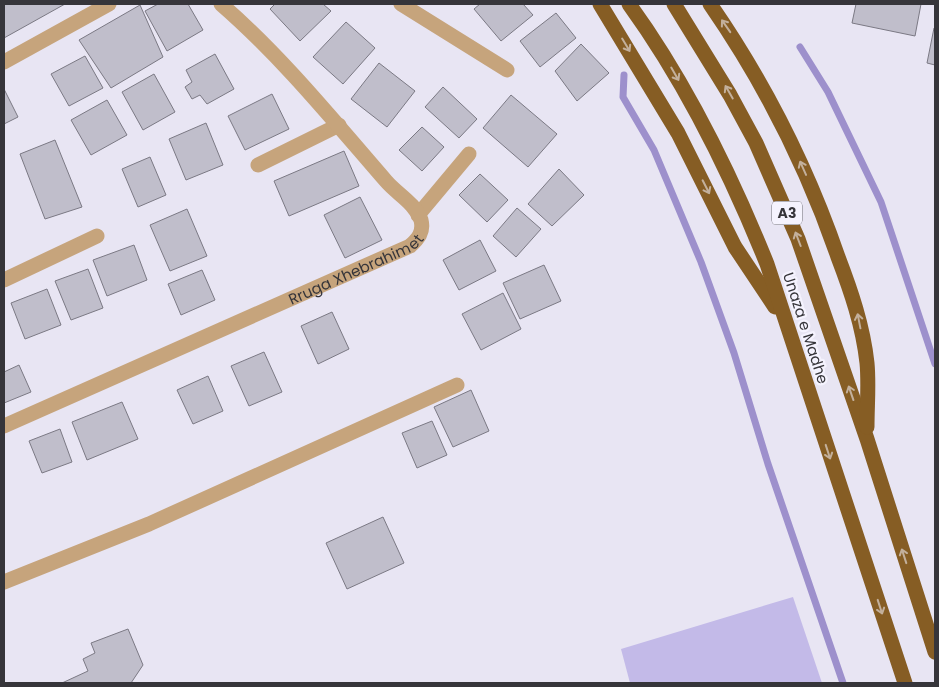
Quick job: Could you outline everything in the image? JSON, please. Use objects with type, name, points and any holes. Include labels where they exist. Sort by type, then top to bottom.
[{"type":"highway","points":[[600,4],[678,133],[735,247],[786,323]]},
{"type":"highway","name":"Unaza e Madhe","points":[[629,4],[673,69],[709,133],[747,214],[767,264],[905,683]]},
{"type":"highway","name":"Unaza e Madhe","points":[[674,4],[730,94],[776,188],[798,239],[867,439],[935,652]]},
{"type":"highway","points":[[710,4],[763,87],[824,216],[856,305],[867,363],[867,439]]},
{"type":"street","points":[[4,62],[110,4]]},
{"type":"street","name":"Rruga Xhebrahimet","points":[[4,426],[410,246],[420,236],[422,222],[416,209],[388,183],[292,73],[221,4]]},
{"type":"street","points":[[401,4],[507,70]]},
{"type":"street","points":[[258,165],[339,125]]},
{"type":"street","points":[[418,215],[468,154]]},
{"type":"street","points":[[4,280],[98,236]]},
{"type":"street","points":[[4,582],[149,524],[457,385]]},
{"type":"shaded area","points":[[793,597],[822,683],[630,683],[621,649]]},
{"type":"building","points":[[4,4],[65,4],[4,38]]},
{"type":"building","points":[[158,4],[188,4],[203,30],[167,51],[145,11]]},
{"type":"building","points":[[275,4],[323,4],[331,11],[300,41],[270,9]]},
{"type":"building","points":[[480,4],[523,4],[533,15],[501,41],[474,9]]},
{"type":"building","points":[[856,4],[921,4],[915,36],[852,23]]},
{"type":"building","points":[[140,5],[163,57],[111,88],[79,40]]},
{"type":"building","points":[[556,13],[576,38],[540,67],[520,41]]},
{"type":"building","points":[[346,22],[375,48],[343,84],[313,57]]},
{"type":"building","points":[[935,29],[935,65],[927,63]]},
{"type":"building","points":[[581,44],[609,73],[577,101],[555,71]]},
{"type":"building","points":[[215,54],[234,89],[207,104],[200,95],[192,99],[185,87],[192,82],[186,70]]},
{"type":"building","points":[[85,56],[103,88],[69,106],[51,74]]},
{"type":"building","points":[[379,63],[415,91],[387,127],[351,99]]},
{"type":"building","points":[[154,74],[175,112],[143,130],[122,92]]},
{"type":"building","points":[[443,87],[477,119],[459,138],[425,107]]},
{"type":"building","points":[[4,89],[18,117],[4,124]]},
{"type":"building","points":[[272,94],[289,129],[245,150],[228,116]]},
{"type":"building","points":[[511,95],[557,134],[528,167],[483,128]]},
{"type":"building","points":[[107,100],[127,135],[91,155],[71,120]]},
{"type":"building","points":[[206,123],[223,165],[186,180],[169,139]]},
{"type":"building","points":[[422,127],[444,147],[422,171],[399,150]]},
{"type":"building","points":[[55,140],[82,207],[45,219],[20,154]]},
{"type":"building","points":[[344,151],[359,186],[289,216],[274,181]]},
{"type":"building","points":[[150,157],[166,195],[138,207],[122,169]]},
{"type":"building","points":[[559,169],[584,195],[552,226],[528,204]]},
{"type":"building","points":[[480,174],[508,200],[487,222],[459,195]]},
{"type":"building","points":[[360,197],[382,240],[345,258],[324,215]]},
{"type":"building","points":[[517,208],[541,229],[516,257],[493,236]]},
{"type":"building","points":[[187,209],[207,256],[170,271],[150,225]]},
{"type":"building","points":[[480,240],[496,271],[459,290],[443,260]]},
{"type":"building","points":[[134,245],[147,280],[107,296],[93,260]]},
{"type":"building","points":[[544,265],[561,301],[520,319],[503,283]]},
{"type":"building","points":[[88,269],[103,308],[71,320],[55,281]]},
{"type":"building","points":[[202,270],[215,300],[181,315],[168,284]]},
{"type":"building","points":[[47,289],[61,325],[25,339],[11,303]]},
{"type":"building","points":[[503,293],[521,329],[481,350],[462,314]]},
{"type":"building","points":[[332,312],[349,349],[318,364],[301,326]]},
{"type":"building","points":[[264,352],[282,392],[249,406],[231,366]]},
{"type":"building","points":[[19,365],[31,392],[4,403],[4,372]]},
{"type":"building","points":[[208,376],[223,411],[193,424],[177,390]]},
{"type":"building","points":[[471,390],[489,431],[453,447],[434,407]]},
{"type":"building","points":[[122,402],[138,439],[87,460],[72,422]]},
{"type":"building","points":[[432,421],[447,455],[417,468],[402,433]]},
{"type":"building","points":[[60,429],[72,462],[42,473],[29,441]]},
{"type":"building","points":[[383,517],[404,563],[347,589],[326,543]]},
{"type":"building","points":[[128,629],[143,665],[131,683],[62,683],[88,671],[83,659],[95,653],[91,643]]},
{"type":"waterway","points":[[800,47],[828,92],[881,202],[935,364]]},
{"type":"waterway","points":[[624,75],[623,97],[654,150],[701,262],[734,353],[768,464],[843,683]]}]
